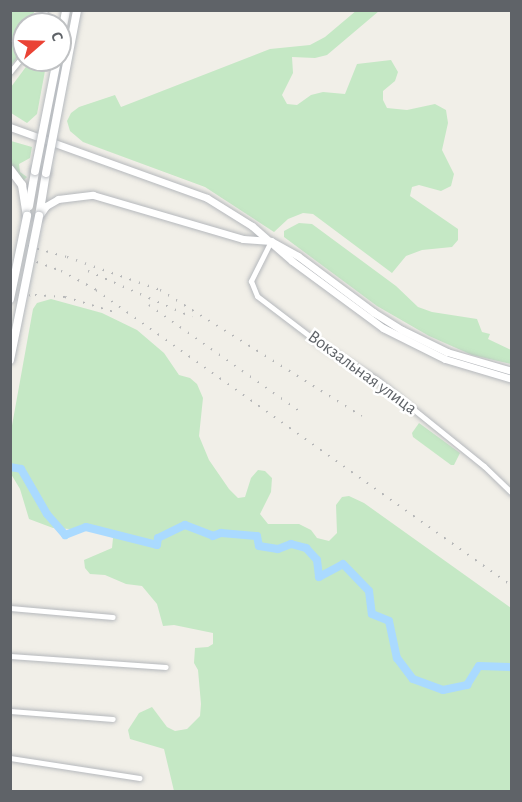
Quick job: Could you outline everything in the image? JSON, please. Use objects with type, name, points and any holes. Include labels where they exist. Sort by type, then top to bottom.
[{"type":"main road","points":[[10,360],[77,10]]},
{"type":"main road","points":[[10,299],[55,72]]},
{"type":"main road","points":[[10,168],[22,185],[27,216]]},
{"type":"street","points":[[10,127],[198,194],[237,216],[271,241],[298,256],[373,312],[402,330],[447,352],[512,371]]},
{"type":"street","points":[[39,216],[46,206],[58,199],[93,195],[243,238],[271,241],[292,261],[383,328],[437,356],[512,379]]},
{"type":"street","name":"Вокзальная улица","points":[[271,241],[252,281],[257,296],[320,344],[376,379],[512,493]]},
{"type":"street","points":[[10,608],[113,617]]},
{"type":"street","points":[[10,656],[166,668]]},
{"type":"street","points":[[10,711],[112,719]]},
{"type":"street","points":[[10,758],[139,778]]},
{"type":"green space","points":[[11,10],[35,11],[12,12],[11,66]]},
{"type":"green space","points":[[357,10],[379,11],[327,55],[315,58],[292,57],[293,73],[282,95],[287,104],[297,105],[311,95],[323,92],[345,94],[357,64],[391,60],[398,72],[395,81],[383,91],[383,100],[387,108],[407,110],[435,104],[446,110],[448,123],[442,150],[454,174],[451,186],[441,191],[419,185],[412,187],[410,196],[458,229],[458,240],[452,247],[422,250],[406,256],[392,273],[313,214],[303,213],[288,219],[274,232],[205,187],[83,142],[70,131],[67,121],[71,113],[79,107],[115,95],[121,107],[270,49],[310,45],[325,37]]},
{"type":"green space","points":[[22,72],[45,72],[37,114],[27,123],[11,113],[11,87]]},
{"type":"green space","points":[[11,141],[32,147],[30,158],[19,164],[20,172],[27,177],[23,181],[11,165]]},
{"type":"green space","points":[[299,223],[312,224],[396,286],[418,307],[432,312],[477,319],[482,332],[490,334],[488,339],[511,350],[511,364],[472,355],[429,336],[377,306],[284,237],[284,231]]},
{"type":"green space","points":[[51,299],[102,313],[137,330],[164,353],[179,375],[190,378],[197,384],[203,398],[199,436],[209,460],[229,489],[238,498],[245,497],[251,478],[258,470],[265,471],[272,478],[271,492],[260,514],[268,524],[299,524],[311,530],[317,538],[329,541],[337,533],[336,505],[342,497],[349,496],[364,503],[511,608],[511,791],[174,791],[164,749],[130,739],[128,730],[139,713],[152,707],[167,727],[175,731],[187,729],[200,716],[198,670],[194,663],[195,648],[208,647],[213,644],[213,633],[174,625],[163,626],[157,604],[142,586],[126,584],[105,575],[90,574],[85,568],[84,560],[112,548],[113,538],[103,531],[53,528],[29,519],[20,489],[11,474],[11,431],[33,309],[37,303]]},
{"type":"green space","points":[[419,423],[460,453],[454,465],[413,437],[412,433]]},
{"type":"waterway","points":[[10,467],[21,469],[47,514],[65,535],[86,527],[157,545],[158,538],[185,525],[213,536],[221,533],[257,536],[259,546],[278,549],[291,544],[306,548],[317,560],[319,577],[343,564],[369,591],[372,614],[389,621],[397,658],[413,679],[443,690],[467,685],[479,666],[512,667]]},
{"type":"railway","points":[[10,241],[67,257],[160,290],[362,416]]},
{"type":"railway","points":[[10,252],[61,271],[96,290],[512,586]]},
{"type":"railway","points":[[88,271],[192,317]]},
{"type":"railway","points":[[10,297],[35,295],[65,297],[114,312]]},
{"type":"railway","points":[[149,305],[299,411]]}]
